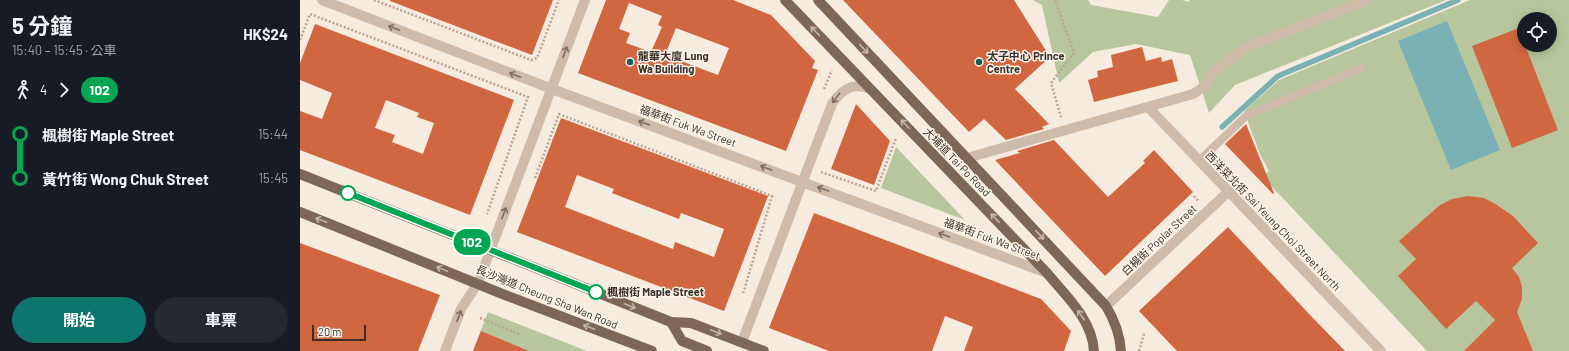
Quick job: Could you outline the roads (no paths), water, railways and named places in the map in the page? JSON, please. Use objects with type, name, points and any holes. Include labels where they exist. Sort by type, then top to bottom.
[{"type":"main road","name":"大埔道 Tai Po Road","points":[[785,0],[1047,273],[1080,312],[1086,322],[1094,344],[1094,351]]},
{"type":"main road","name":"大埔道 Tai Po Road","points":[[818,0],[1106,306],[1118,329],[1121,351]]},
{"type":"main road","name":"長沙灣道 Cheung Sha Wan Road","points":[[300,174],[671,322],[691,323],[764,351]]},
{"type":"main road","name":"長沙灣道 Cheung Sha Wan Road","points":[[300,212],[652,351]]},
{"type":"main road","points":[[671,322],[682,341],[707,351]]},
{"type":"street","name":"福華街 Fuk Wa Street","points":[[322,0],[552,89],[1047,273]]},
{"type":"street","points":[[445,351],[461,309],[478,283],[585,0]]},
{"type":"street","points":[[967,158],[1193,94],[1208,85],[1212,72],[1248,47],[1368,0]]},
{"type":"street","points":[[742,342],[829,111],[837,96],[842,91],[849,88],[864,86],[870,89]]},
{"type":"street","name":"西洋菜北街 Sai Yeung Choi Street North","points":[[1148,107],[1381,351]]},
{"type":"street","name":"白楊街 Poplar Street","points":[[1106,306],[1228,192]]},
{"type":"lane","points":[[1199,161],[1246,116],[1362,68]]},
{"type":"water","points":[[1447,21],[1500,150],[1451,170],[1398,41]]},
{"type":"waterway","points":[[1222,127],[1278,76],[1458,0]]},
{"type":"place","name":"龍華大廈 Lung Wa Building","points":[[630,62]]},
{"type":"place","name":"太子中心 Prince Centre","points":[[979,62]]},
{"type":"place","name":"楓樹街 Maple Street","points":[[596,292]]}]
